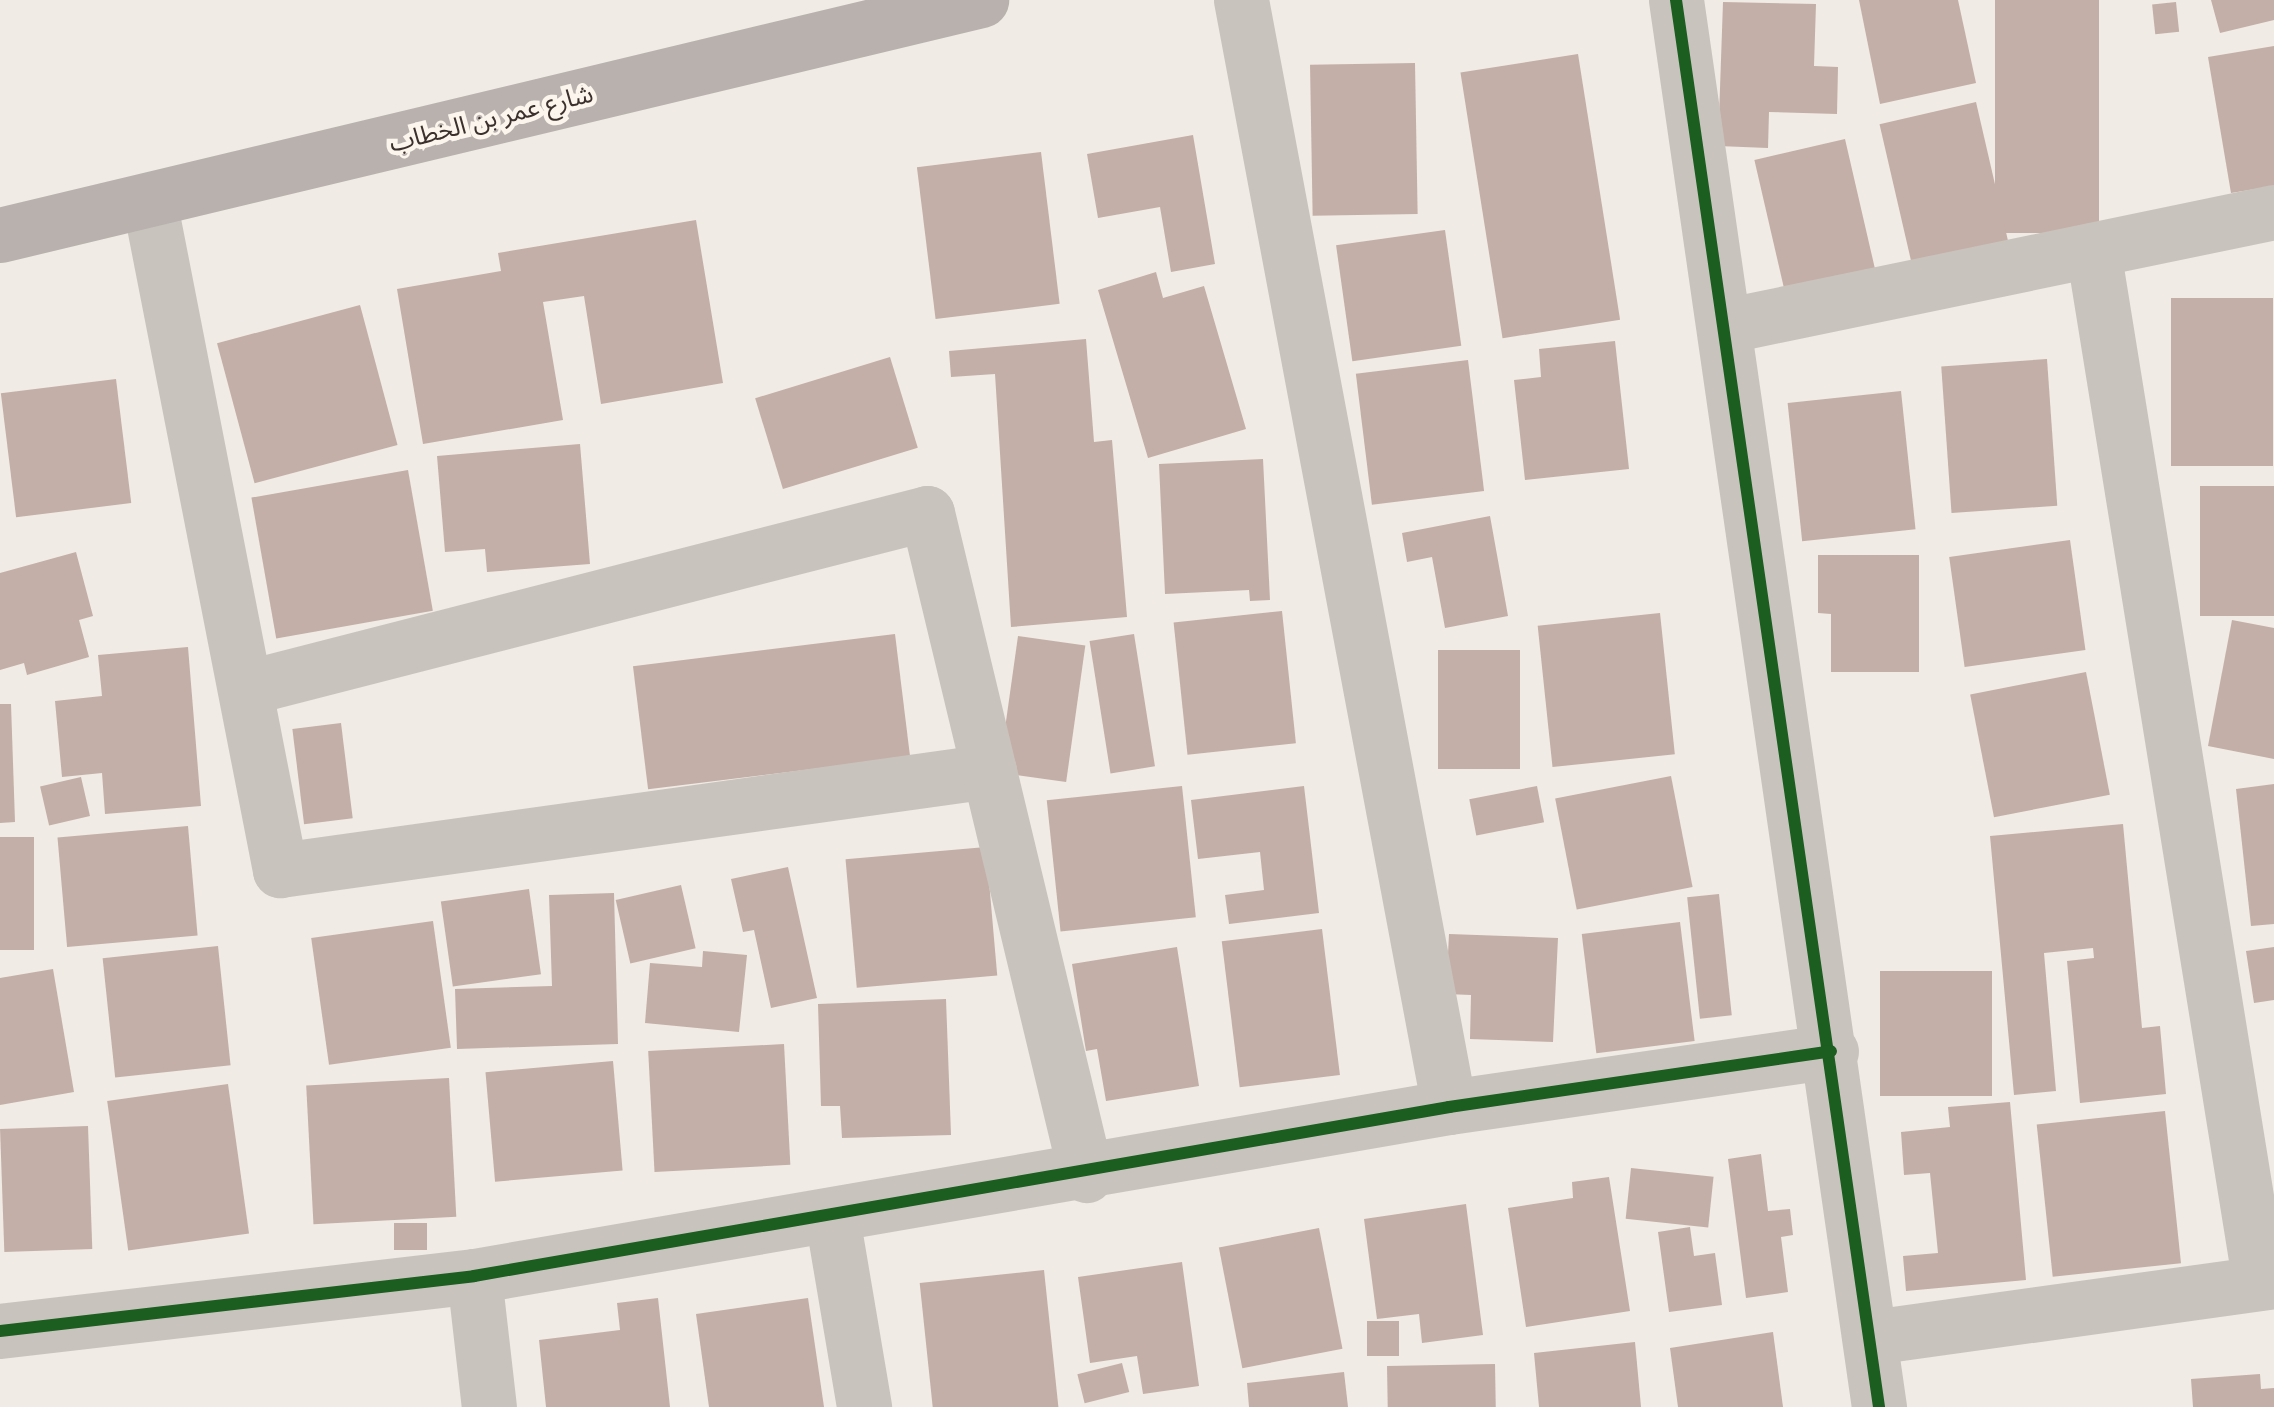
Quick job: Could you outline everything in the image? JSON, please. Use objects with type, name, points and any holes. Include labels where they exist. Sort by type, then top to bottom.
[{"type":"main road","name":"شارع عمر بن الخطاب","points":[[0,235],[981,0]]},
{"type":"street","points":[[1241,0],[1449,1106]]},
{"type":"street","points":[[1676,0],[1872,1337],[1879,1407]]},
{"type":"street","points":[[148,200],[280,870],[990,771]]},
{"type":"street","points":[[1724,326],[2274,212]]},
{"type":"street","points":[[1872,1337],[2267,1282],[2093,250]]},
{"type":"street","points":[[245,688],[927,513],[1086,1176]]},
{"type":"street","points":[[0,1331],[474,1276],[1086,1176],[1449,1106],[1830,1051]]},
{"type":"street","points":[[832,1217],[864,1407]]},
{"type":"street","points":[[474,1276],[489,1407]]},
{"type":"building","points":[[1859,0],[1958,0],[1976,83],[1880,104]]},
{"type":"building","points":[[1995,0],[2099,0],[2099,233],[1995,233]]},
{"type":"building","points":[[2211,0],[2274,0],[2274,20],[2220,33]]},
{"type":"building","points":[[1723,2],[1816,4],[1814,66],[1838,67],[1837,114],[1769,112],[1768,148],[1718,146]]},
{"type":"building","points":[[2176,2],[2179,32],[2155,34],[2152,5]]},
{"type":"building","points":[[2274,46],[2274,186],[2231,193],[2208,57]]},
{"type":"building","points":[[1578,54],[1620,320],[1503,338],[1460,73]]},
{"type":"building","points":[[1415,63],[1418,214],[1313,216],[1310,65]]},
{"type":"building","points":[[1976,102],[2010,249],[1914,271],[1880,124]]},
{"type":"building","points":[[1193,135],[1215,264],[1171,272],[1160,207],[1098,218],[1087,154]]},
{"type":"building","points":[[1845,139],[1877,279],[1787,300],[1754,160]]},
{"type":"building","points":[[1041,152],[1060,304],[936,319],[917,167]]},
{"type":"building","points":[[696,220],[723,383],[601,404],[584,296],[543,302],[563,420],[423,444],[397,289],[501,271],[498,253]]},
{"type":"building","points":[[1445,230],[1461,346],[1352,361],[1336,245]]},
{"type":"building","points":[[1156,272],[1163,298],[1204,286],[1246,429],[1148,458],[1098,290]]},
{"type":"building","points":[[2171,298],[2273,298],[2273,466],[2171,466]]},
{"type":"building","points":[[360,305],[398,445],[255,483],[217,343]]},
{"type":"building","points":[[1086,339],[1094,442],[1112,440],[1127,617],[1011,627],[995,374],[951,377],[949,351]]},
{"type":"building","points":[[1615,341],[1629,469],[1525,480],[1514,380],[1541,377],[1539,349]]},
{"type":"building","points":[[890,357],[918,448],[783,489],[755,398]]},
{"type":"building","points":[[2047,359],[2057,506],[1952,513],[1941,366]]},
{"type":"building","points":[[1468,360],[1484,491],[1372,505],[1356,374]]},
{"type":"building","points":[[116,379],[131,503],[16,517],[1,393]]},
{"type":"building","points":[[1901,391],[1916,529],[1802,541],[1788,403]]},
{"type":"building","points":[[580,444],[590,564],[487,572],[485,549],[445,552],[437,456]]},
{"type":"building","points":[[1263,459],[1270,600],[1250,601],[1249,590],[1165,594],[1159,464]]},
{"type":"building","points":[[408,470],[433,611],[276,638],[251,498]]},
{"type":"building","points":[[2200,486],[2274,486],[2274,616],[2200,616]]},
{"type":"building","points":[[1490,516],[1508,616],[1445,628],[1432,557],[1407,562],[1402,533]]},
{"type":"building","points":[[2070,540],[2085,650],[1965,667],[1949,557]]},
{"type":"building","points":[[76,552],[93,616],[79,620],[89,657],[27,675],[24,663],[0,670],[0,573]]},
{"type":"building","points":[[1818,555],[1919,555],[1919,672],[1831,672],[1831,614],[1818,613]]},
{"type":"building","points":[[1282,611],[1296,743],[1187,755],[1174,622]]},
{"type":"building","points":[[1660,613],[1675,754],[1553,767],[1538,626]]},
{"type":"building","points":[[2232,620],[2274,628],[2274,759],[2208,746]]},
{"type":"building","points":[[895,634],[910,757],[648,789],[633,666]]},
{"type":"building","points":[[1134,634],[1155,766],[1111,773],[1090,641]]},
{"type":"building","points":[[1018,636],[1085,645],[1066,782],[999,773]]},
{"type":"building","points":[[188,647],[201,806],[105,814],[102,773],[62,777],[55,701],[102,696],[98,655]]},
{"type":"building","points":[[1438,650],[1520,650],[1520,769],[1438,769]]},
{"type":"building","points":[[2086,672],[2110,795],[1994,817],[1970,695]]},
{"type":"building","points":[[0,704],[11,704],[15,822],[0,823]]},
{"type":"building","points":[[341,723],[353,818],[304,824],[292,729]]},
{"type":"building","points":[[1671,776],[1693,887],[1577,909],[1555,799]]},
{"type":"building","points":[[81,777],[90,816],[49,825],[40,786]]},
{"type":"building","points":[[2274,784],[2274,924],[2251,926],[2236,789]]},
{"type":"building","points":[[1182,786],[1196,917],[1061,931],[1047,800]]},
{"type":"building","points":[[1304,786],[1319,913],[1229,924],[1225,895],[1264,890],[1260,852],[1198,859],[1191,800]]},
{"type":"building","points":[[1537,786],[1544,822],[1476,835],[1469,799]]},
{"type":"building","points":[[2123,824],[2142,1028],[2160,1026],[2166,1094],[2080,1103],[2067,961],[2094,958],[2093,948],[2044,953],[2056,1091],[2014,1095],[1990,836]]},
{"type":"building","points":[[188,826],[198,936],[67,947],[57,837]]},
{"type":"building","points":[[0,837],[34,837],[34,950],[0,950]]},
{"type":"building","points":[[986,847],[997,976],[857,988],[846,859]]},
{"type":"building","points":[[788,867],[817,998],[771,1008],[754,930],[743,932],[731,879]]},
{"type":"building","points":[[681,885],[696,948],[630,963],[616,900]]},
{"type":"building","points":[[529,889],[541,974],[453,987],[441,901]]},
{"type":"building","points":[[614,893],[618,1044],[457,1049],[455,989],[552,986],[549,895]]},
{"type":"building","points":[[1719,894],[1732,1015],[1700,1019],[1687,897]]},
{"type":"building","points":[[433,921],[451,1048],[329,1065],[311,938]]},
{"type":"building","points":[[1680,922],[1695,1041],[1596,1053],[1582,934]]},
{"type":"building","points":[[1322,929],[1340,1075],[1240,1087],[1222,941]]},
{"type":"building","points":[[1449,934],[1558,938],[1553,1042],[1470,1039],[1471,995],[1446,994]]},
{"type":"building","points":[[218,946],[231,1065],[115,1077],[103,958]]},
{"type":"building","points":[[1177,947],[1199,1086],[1106,1101],[1097,1049],[1086,1051],[1072,964]]},
{"type":"building","points":[[2274,947],[2274,1000],[2254,1003],[2246,951]]},
{"type":"building","points":[[703,951],[747,955],[739,1032],[645,1023],[650,963],[702,967]]},
{"type":"building","points":[[53,969],[74,1092],[0,1105],[0,978]]},
{"type":"building","points":[[1880,971],[1992,971],[1992,1096],[1880,1096]]},
{"type":"building","points":[[946,999],[951,1135],[842,1138],[840,1106],[821,1106],[818,1004]]},
{"type":"building","points":[[784,1044],[790,1165],[655,1172],[648,1051]]},
{"type":"building","points":[[613,1061],[623,1171],[495,1182],[485,1072]]},
{"type":"building","points":[[449,1078],[456,1217],[313,1224],[306,1085]]},
{"type":"building","points":[[228,1084],[249,1234],[128,1251],[107,1101]]},
{"type":"building","points":[[2010,1102],[2026,1280],[1906,1291],[1903,1256],[1938,1253],[1930,1173],[1904,1175],[1901,1132],[1950,1127],[1948,1107]]},
{"type":"building","points":[[2165,1111],[2181,1263],[2053,1277],[2037,1124]]},
{"type":"building","points":[[88,1126],[92,1249],[4,1252],[0,1129]]},
{"type":"building","points":[[1761,1154],[1768,1211],[1790,1209],[1793,1235],[1781,1237],[1788,1292],[1746,1298],[1728,1159]]},
{"type":"building","points":[[1631,1168],[1714,1177],[1708,1227],[1626,1219]]},
{"type":"building","points":[[1609,1177],[1630,1311],[1526,1327],[1508,1208],[1573,1198],[1572,1182]]},
{"type":"building","points":[[1466,1204],[1483,1335],[1422,1343],[1419,1314],[1377,1319],[1364,1219]]},
{"type":"building","points":[[394,1223],[427,1223],[427,1250],[394,1250]]},
{"type":"building","points":[[1690,1227],[1694,1256],[1715,1253],[1722,1305],[1669,1312],[1658,1232]]},
{"type":"building","points":[[1319,1228],[1342,1349],[1242,1368],[1219,1247]]},
{"type":"building","points":[[1182,1262],[1199,1386],[1143,1394],[1137,1356],[1090,1363],[1078,1277]]},
{"type":"building","points":[[1044,1270],[1058,1407],[933,1407],[920,1283]]},
{"type":"building","points":[[658,1298],[670,1407],[546,1407],[539,1340],[620,1330],[617,1303]]},
{"type":"building","points":[[808,1298],[824,1407],[709,1407],[696,1314]]},
{"type":"building","points":[[1367,1321],[1399,1321],[1399,1356],[1367,1356]]},
{"type":"building","points":[[1773,1332],[1783,1407],[1678,1407],[1670,1348]]},
{"type":"building","points":[[1635,1342],[1641,1407],[1539,1407],[1534,1353]]},
{"type":"building","points":[[1122,1363],[1129,1392],[1085,1403],[1077,1374]]},
{"type":"building","points":[[1495,1364],[1496,1407],[1388,1407],[1387,1366]]},
{"type":"building","points":[[1344,1372],[1348,1407],[1249,1407],[1247,1383]]},
{"type":"building","points":[[2260,1374],[2261,1389],[2274,1388],[2274,1407],[2193,1407],[2191,1379]]},
{"type":"cycle path","points":[[1676,0],[1879,1407]]},
{"type":"cycle path","points":[[0,1331],[474,1276],[1449,1107],[1831,1051]]}]
